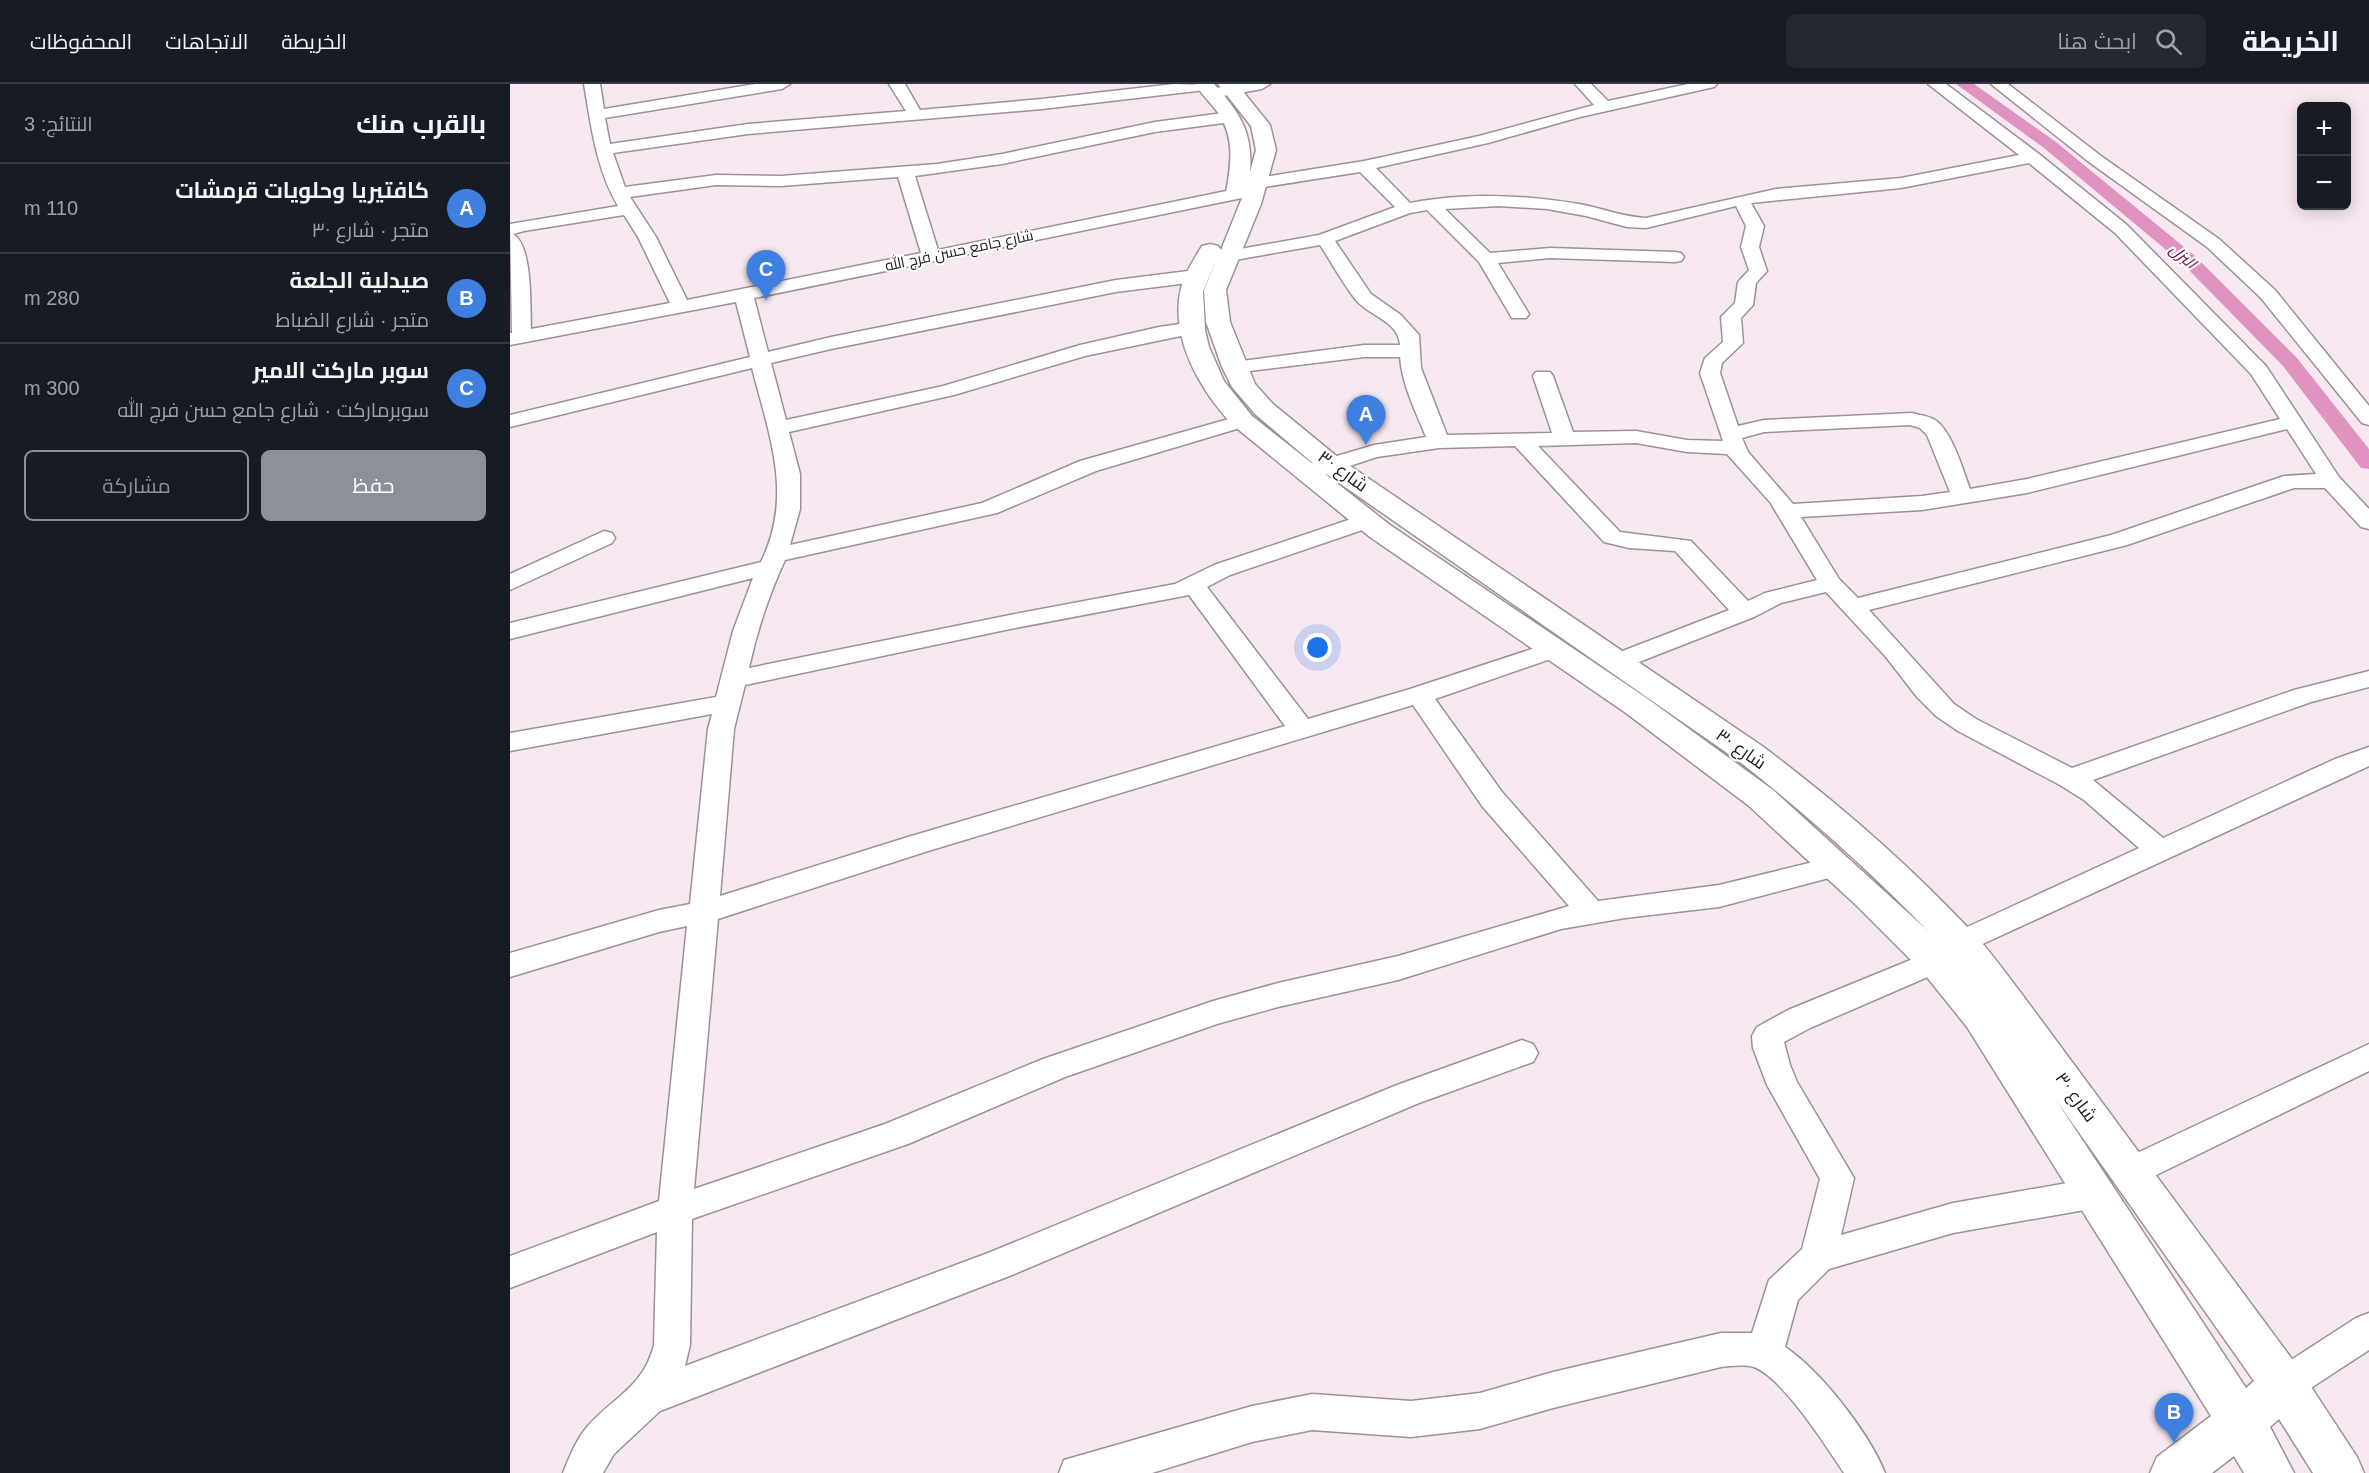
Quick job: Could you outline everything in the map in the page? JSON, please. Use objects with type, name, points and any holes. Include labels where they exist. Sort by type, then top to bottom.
[{"type":"street","points":[[592,84],[604,150],[619,193],[665,271],[681,306]]},
{"type":"street","points":[[596,115],[782,84]]},
{"type":"street","points":[[897,84],[916,115]]},
{"type":"street","points":[[1111,84],[1123,95]]},
{"type":"street","points":[[1583,84],[1605,107]]},
{"type":"street","name":"شارع جامع حسن فرج الله","points":[[516,337],[744,295],[1247,188],[1364,166],[1482,140],[1577,112],[1707,84]]},
{"type":"street","points":[[1936,84],[2033,158],[2121,229],[2137,245],[2259,370],[2331,481],[2369,522]]},
{"type":"street","points":[[1999,84],[2095,159],[2213,243],[2268,294],[2369,419]]},
{"type":"street","points":[[604,150],[748,129],[1123,95],[1225,91]]},
{"type":"street","points":[[619,193],[716,180],[781,181],[906,172],[973,164],[1155,127],[1225,91]]},
{"type":"street","name":"شارع ٣٠","points":[[1225,91],[1242,151],[1247,188],[1229,256],[1215,290],[1218,322],[1234,367],[1244,387],[1366,520],[1553,650],[1738,762],[1811,800],[1912,894],[1948,952],[1980,1016],[2096,1193],[2241,1422],[2270,1473]]},
{"type":"street","points":[[1229,256],[1284,249],[1325,239],[1406,209],[1431,204],[1499,201],[1547,204],[1588,211],[1627,222],[1646,223],[1776,194],[1901,183],[2033,158]]},
{"type":"street","points":[[1364,166],[1406,209]]},
{"type":"street","points":[[906,172],[908,186],[931,255]]},
{"type":"street","name":"شارع ٣٠","points":[[1247,188],[1221,229],[1196,276],[1191,295],[1190,314],[1198,350],[1225,403],[1243,421],[1319,468],[1616,663],[1738,762],[1798,830],[1838,866],[1948,952],[2008,1003],[2284,1385],[2340,1473]]},
{"type":"street","points":[[1741,200],[1755,226],[1750,247],[1758,271],[1747,282],[1747,300],[1731,317],[1733,343],[1711,362],[1709,369],[1711,381],[1733,441],[1779,499],[1831,584],[1895,651],[1926,691],[1945,710],[1985,735],[2070,778],[2094,793],[2161,852]]},
{"type":"street","points":[[1431,204],[1486,260],[1519,314]]},
{"type":"street","points":[[510,230],[520,226],[630,209]]},
{"type":"street","points":[[510,238],[518,256],[516,337]]},
{"type":"street","points":[[1325,239],[1364,298],[1394,319],[1409,335],[1412,368],[1439,442]]},
{"type":"street","points":[[1486,260],[1550,253],[1675,257]]},
{"type":"street","points":[[510,421],[760,359],[1039,300],[1116,286],[1196,276]]},
{"type":"street","points":[[582,1473],[600,1441],[647,1398],[666,1369],[672,1345],[675,1210],[721,729],[745,631],[789,510],[789,474],[744,295]]},
{"type":"street","points":[[777,428],[947,392],[1080,351],[1159,333],[1193,328]]},
{"type":"street","points":[[1234,367],[1364,351],[1410,351]]},
{"type":"street","points":[[1543,376],[1564,438]]},
{"type":"street","points":[[1319,468],[1394,447],[1439,442],[1636,437],[1687,446],[1733,441],[1764,426],[1912,420],[1927,424],[1936,432],[1963,497]]},
{"type":"street","points":[[510,631],[772,561],[989,508],[1088,466],[1243,421]]},
{"type":"street","points":[[1787,511],[1922,503],[2026,486],[2292,422]]},
{"type":"street","points":[[1521,440],[1612,537],[1628,542],[1671,543],[1683,546],[1745,612]]},
{"type":"street","points":[[1851,607],[2118,540],[2292,481],[2331,481]]},
{"type":"street","points":[[510,742],[731,691],[1010,622],[1154,597],[1194,585],[1222,570],[1366,520]]},
{"type":"street","points":[[510,583],[604,538]]},
{"type":"street","points":[[1616,663],[1745,612],[1773,598],[1831,584]]},
{"type":"street","points":[[1194,585],[1301,729]]},
{"type":"street","points":[[510,965],[648,924],[704,912],[918,844],[1419,695],[1553,650]]},
{"type":"street","points":[[2070,778],[2303,696],[2369,680]]},
{"type":"street","points":[[1419,695],[1492,799],[1508,814],[1591,912]]},
{"type":"street","points":[[1818,1257],[1837,1178],[1794,1110],[1766,1042],[1768,1036],[1799,1019],[1948,952],[2344,765],[2369,756]]},
{"type":"street","points":[[510,1272],[675,1210],[896,1134],[1054,1068],[1156,1031],[1278,995],[1398,968],[1530,927],[1591,912],[1719,896],[1838,866]]},
{"type":"street","points":[[647,1398],[1000,1264],[1408,1094],[1522,1053]]},
{"type":"street","points":[[2130,1172],[2369,1057]]},
{"type":"street","points":[[1766,1354],[1782,1291],[1818,1257],[1953,1218],[2096,1193]]},
{"type":"street","points":[[2174,1473],[2241,1422],[2284,1385],[2369,1330]]},
{"type":"street","points":[[1078,1473],[1146,1456],[1252,1424],[1312,1412],[1411,1419],[1480,1411],[1553,1390],[1721,1350],[1738,1349],[1766,1354],[1807,1392],[1841,1434],[1866,1473]]},
{"type":"waterway","name":"البزل","points":[[1964,84],[2050,145],[2189,260],[2290,362],[2369,463]]},
{"type":"place","name":"سوبر ماركت الامير","points":[[766,300]]},
{"type":"place","name":"كافتيريا وحلويات قرمشات","points":[[1366,445]]},
{"type":"place","name":"صيدلية الجلعة","points":[[2174,1443]]}]
